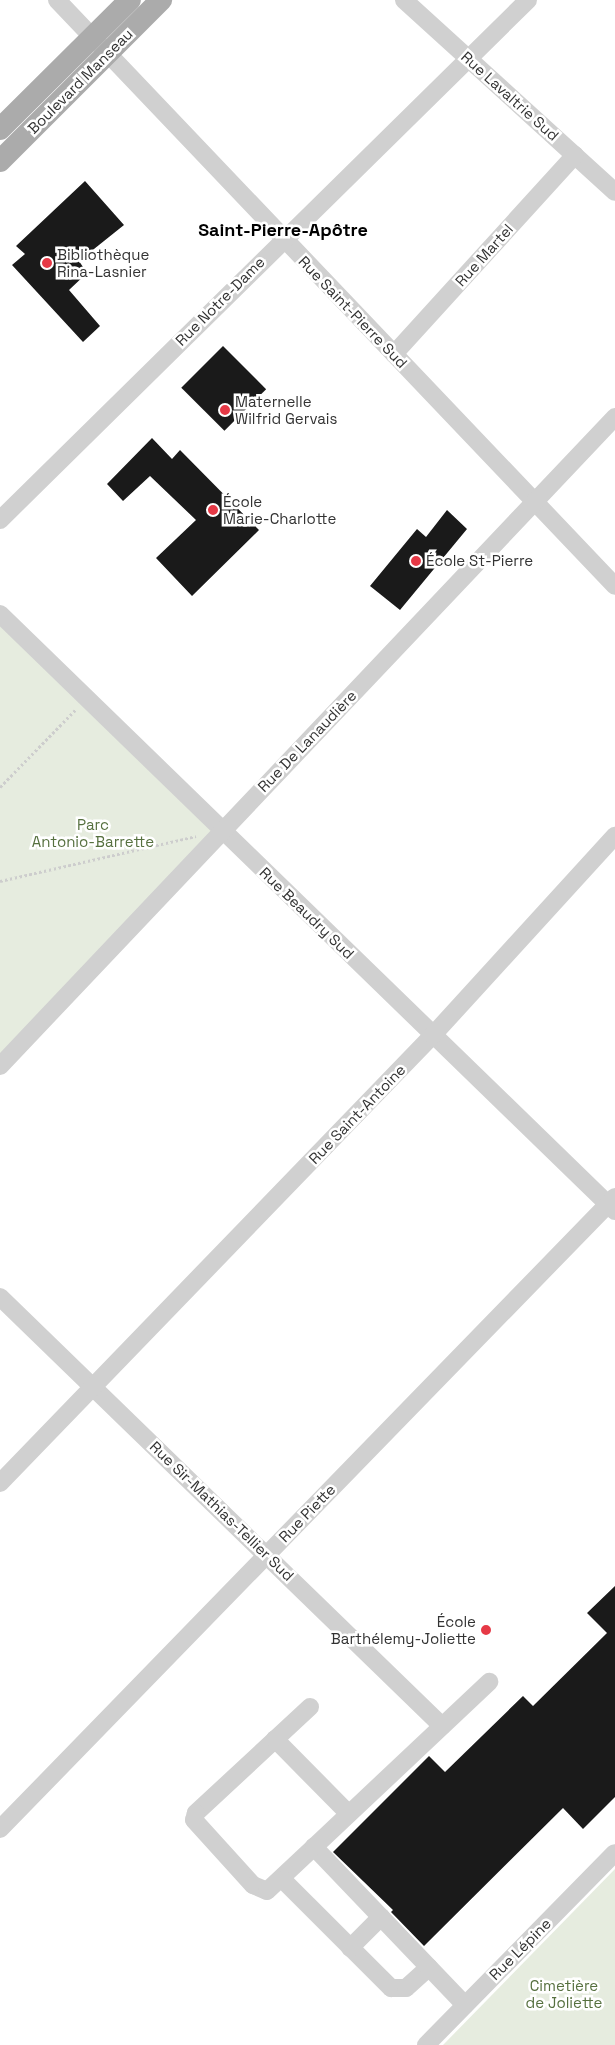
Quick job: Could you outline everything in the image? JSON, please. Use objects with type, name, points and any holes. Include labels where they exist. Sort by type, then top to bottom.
[{"type":"main road","name":"Boulevard Manseau","points":[[0,161],[100,45],[130,0]]},
{"type":"main road","name":"Boulevard Manseau","points":[[0,129],[100,45],[161,0]]},
{"type":"street","name":"Rue Saint-Pierre Sud","points":[[57,0],[615,586]]},
{"type":"street","name":"Rue Lavaltrie Sud","points":[[404,0],[615,192]]},
{"type":"street","name":"Rue Notre-Dame","points":[[0,520],[282,238],[528,0]]},
{"type":"street","name":"Rue Martel","points":[[394,354],[575,155]]},
{"type":"street","name":"Rue De Lanaudière","points":[[0,1066],[615,417]]},
{"type":"street","name":"Rue Beaudry Sud","points":[[0,614],[433,1035],[613,1204]]},
{"type":"street","name":"Rue Saint-Antoine","points":[[0,1483],[433,1035],[615,836]]},
{"type":"street","name":"Rue Piette","points":[[0,1829],[267,1554],[613,1204]]},
{"type":"street","name":"Rue Sir-Mathias-Tellier Sud","points":[[0,1297],[267,1554],[442,1726]]},
{"type":"street","points":[[310,1707],[196,1813],[194,1820],[259,1889],[272,1890],[314,1847],[489,1682]]},
{"type":"street","points":[[275,1739],[349,1814]]},
{"type":"street","points":[[314,1847],[465,2005]]},
{"type":"street","name":"Rue Lépine","points":[[426,2045],[615,1852]]},
{"type":"street","points":[[283,1880],[385,1983],[398,1990],[406,1988],[429,1967]]},
{"type":"street","points":[[350,1948],[381,1917]]},
{"type":"path","points":[[0,787],[86,698]]},
{"type":"path","points":[[0,881],[222,830]]},
{"type":"green space","name":"Parc Antonio-Barrette","points":[[0,614],[222,830],[0,1066]]},
{"type":"green space","name":"Cimetière de Joliette","points":[[615,1869],[615,2045],[443,2045]]},
{"type":"building","name":"Bibliothèque Rina-Lasnier","points":[[85,181],[124,225],[79,261],[87,273],[69,290],[100,326],[83,342],[12,265],[25,254],[16,246]]},
{"type":"building","name":"Maternelle Wilfrid Gervais","points":[[223,346],[266,389],[224,431],[181,388]]},
{"type":"building","name":"École Marie-Charlotte","points":[[152,438],[172,459],[180,450],[259,530],[192,596],[156,558],[196,520],[150,476],[123,501],[107,484]]},
{"type":"building","name":"École St-Pierre","points":[[447,510],[467,529],[400,610],[370,586],[417,529],[426,537]]},
{"type":"building","points":[[615,1586],[615,1797],[583,1829],[563,1808],[424,1946],[391,1912],[393,1910],[333,1852],[429,1756],[445,1772],[523,1696],[533,1706],[607,1633],[587,1613]]},
{"type":"place","name":"Bibliothèque Rina-Lasnier","points":[[47,263]]},
{"type":"place","name":"Maternelle Wilfrid Gervais","points":[[225,410]]},
{"type":"place","name":"École Marie-Charlotte","points":[[213,510]]},
{"type":"place","name":"École St-Pierre","points":[[416,561]]},
{"type":"place","name":"École Barthélemy-Joliette","points":[[486,1630]]},
{"type":"district","name":"Saint-Pierre-Apôtre","points":[[283,230]]}]
